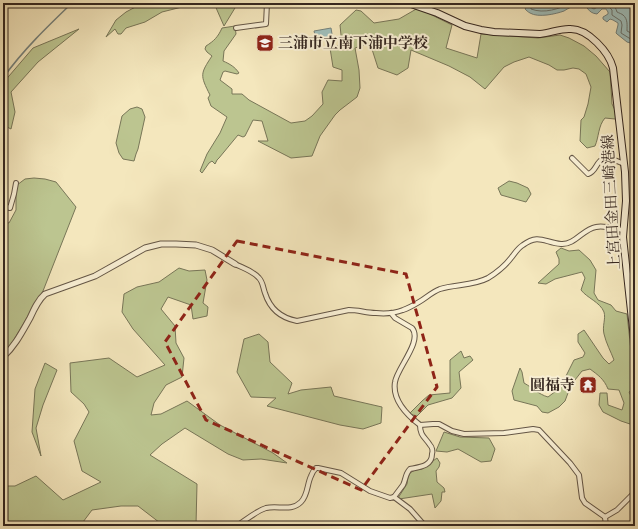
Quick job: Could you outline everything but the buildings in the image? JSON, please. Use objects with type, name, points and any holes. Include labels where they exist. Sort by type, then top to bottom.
[{"type":"main road","name":"上宮田金田三崎港線","points":[[408,3],[437,13],[465,26],[494,32],[540,34],[571,29],[579,30],[590,36],[608,56],[613,68],[624,164],[626,201],[623,230],[635,348]]},
{"type":"street","points":[[236,28],[266,24],[268,3]]},
{"type":"street","points":[[572,158],[588,174],[594,171],[600,161],[610,158],[624,164]]},
{"type":"street","points":[[3,206],[10,208],[16,183]]},
{"type":"street","points":[[3,357],[19,339],[35,308],[45,294],[94,276],[146,248],[161,244],[196,245],[212,250],[246,269],[261,281],[266,297],[272,308],[288,319],[297,321],[349,310],[375,313],[402,311],[441,289],[488,278],[505,265],[518,249],[531,240],[542,239],[562,244],[575,240],[583,233],[596,227],[603,226],[623,230]]},
{"type":"street","points":[[391,313],[395,318],[412,328],[414,331],[414,342],[396,378],[395,387],[397,396],[404,411],[420,425],[421,435],[432,448],[432,457],[428,464],[410,469],[406,474],[402,487],[394,497]]},
{"type":"street","points":[[420,425],[439,424],[452,431],[464,434],[504,433],[533,429],[539,430],[570,463],[579,475],[582,496],[585,503],[605,517],[606,526]]},
{"type":"street","points":[[236,526],[262,509],[271,507],[288,508],[300,503],[305,497],[311,476],[316,468],[341,473],[370,491],[390,498],[394,497],[410,509],[425,526]]},
{"type":"street","points":[[605,517],[617,510],[635,492]]},
{"type":"highlighted area","points":[[237,241],[406,274],[437,387],[361,490],[206,420],[165,342]]},
{"type":"green space","points":[[143,3],[171,3],[182,7],[162,12],[145,22],[126,28],[121,34],[118,34],[115,29],[106,37],[116,20],[126,12]]},
{"type":"green space","points":[[214,3],[238,3],[224,26],[217,10]]},
{"type":"green space","points":[[418,8],[452,25],[446,48],[477,58],[481,34],[538,38],[560,35],[584,46],[596,56],[610,72],[612,104],[618,116],[615,119],[605,118],[601,124],[595,146],[587,148],[580,141],[581,120],[584,117],[588,104],[591,87],[586,74],[579,69],[573,68],[557,70],[529,57],[504,67],[485,89],[470,77],[449,66],[411,50],[408,68],[397,75],[378,68],[370,43],[355,48],[359,70],[360,88],[357,97],[335,115],[320,136],[312,156],[291,158],[258,141],[268,141],[262,121],[253,120],[245,136],[243,137],[238,135],[215,164],[212,161],[202,173],[200,171],[207,154],[220,133],[227,117],[211,106],[208,98],[210,95],[203,79],[203,71],[212,56],[205,49],[206,46],[216,38],[222,28],[235,26],[236,34],[224,51],[223,61],[236,69],[239,73],[237,74],[225,71],[223,72],[220,80],[232,89],[232,94],[242,94],[249,100],[291,123],[305,121],[323,104],[322,92],[328,80],[342,81],[342,70],[333,67],[330,48],[342,45],[340,25],[356,10],[361,11],[374,23],[399,19]]},
{"type":"green space","points":[[79,29],[38,62],[11,92],[15,112],[11,129],[3,125],[3,83],[33,48]]},
{"type":"green space","points":[[137,107],[142,109],[145,117],[134,161],[123,159],[119,153],[116,143],[122,116],[130,109]]},
{"type":"green space","points":[[34,178],[56,182],[76,207],[43,291],[9,348],[3,346],[3,222],[9,223],[16,210],[17,185],[25,179]]},
{"type":"green space","points":[[509,181],[528,188],[531,194],[526,202],[501,195],[498,188]]},
{"type":"green space","points":[[561,248],[569,251],[579,250],[590,260],[596,270],[594,293],[598,300],[611,305],[616,311],[627,314],[635,388],[629,392],[635,404],[635,420],[630,424],[603,412],[599,405],[600,393],[607,393],[608,405],[622,410],[624,403],[619,390],[608,389],[603,380],[590,369],[582,371],[571,385],[565,401],[559,407],[548,413],[542,412],[537,406],[514,400],[512,391],[520,368],[524,383],[541,394],[548,397],[560,388],[574,360],[583,357],[585,353],[578,342],[578,334],[584,330],[603,358],[609,364],[614,360],[604,334],[604,312],[600,305],[581,290],[585,278],[582,272],[555,279],[546,284],[538,283],[559,264],[559,259],[556,252]]},
{"type":"green space","points":[[179,268],[189,271],[205,270],[207,280],[203,303],[208,307],[207,316],[193,319],[191,305],[168,297],[161,309],[175,326],[176,343],[184,358],[182,377],[166,385],[154,403],[151,415],[161,414],[187,401],[220,425],[273,453],[287,463],[261,459],[243,460],[228,454],[185,428],[162,444],[150,455],[197,484],[195,526],[164,526],[138,506],[121,506],[92,510],[80,526],[21,526],[16,524],[13,526],[3,526],[3,486],[15,486],[36,476],[63,500],[101,482],[82,471],[74,441],[89,412],[84,404],[71,392],[70,363],[109,358],[137,377],[165,365],[133,329],[122,312],[124,294],[137,287],[159,282]]},
{"type":"green space","points":[[259,334],[268,342],[270,362],[292,383],[288,394],[301,390],[331,387],[334,396],[382,407],[381,423],[363,429],[340,425],[267,406],[276,398],[251,397],[237,372],[244,339]]},
{"type":"green space","points":[[461,351],[464,358],[470,356],[473,360],[459,372],[461,388],[452,398],[428,405],[417,416],[409,414],[429,395],[450,393],[450,360]]},
{"type":"green space","points":[[45,363],[57,370],[43,405],[36,428],[41,456],[32,432],[35,389]]},
{"type":"green space","points":[[444,432],[460,437],[489,438],[495,449],[491,461],[481,462],[458,449],[447,452],[436,451]]},
{"type":"green space","points":[[437,458],[440,463],[436,471],[437,482],[444,488],[445,492],[442,492],[441,501],[435,508],[432,494],[399,499],[398,498],[407,484],[410,473],[415,470],[422,469]]},
{"type":"water","points":[[529,3],[635,3],[635,43],[627,42],[616,33],[618,23],[610,19],[607,22],[603,19],[603,17],[608,14],[606,9],[602,9],[597,14],[591,12],[584,5],[577,5],[564,11],[547,15],[538,15],[530,13],[525,9]]},
{"type":"water","points":[[331,28],[333,40],[327,41],[326,38],[316,39],[314,31]]},
{"type":"waterway","points":[[3,78],[27,48],[72,3]]},
{"type":"place","name":"三浦市立南下浦中学校","points":[[265,43]]},
{"type":"place","name":"圓福寺","points":[[588,385]]}]
